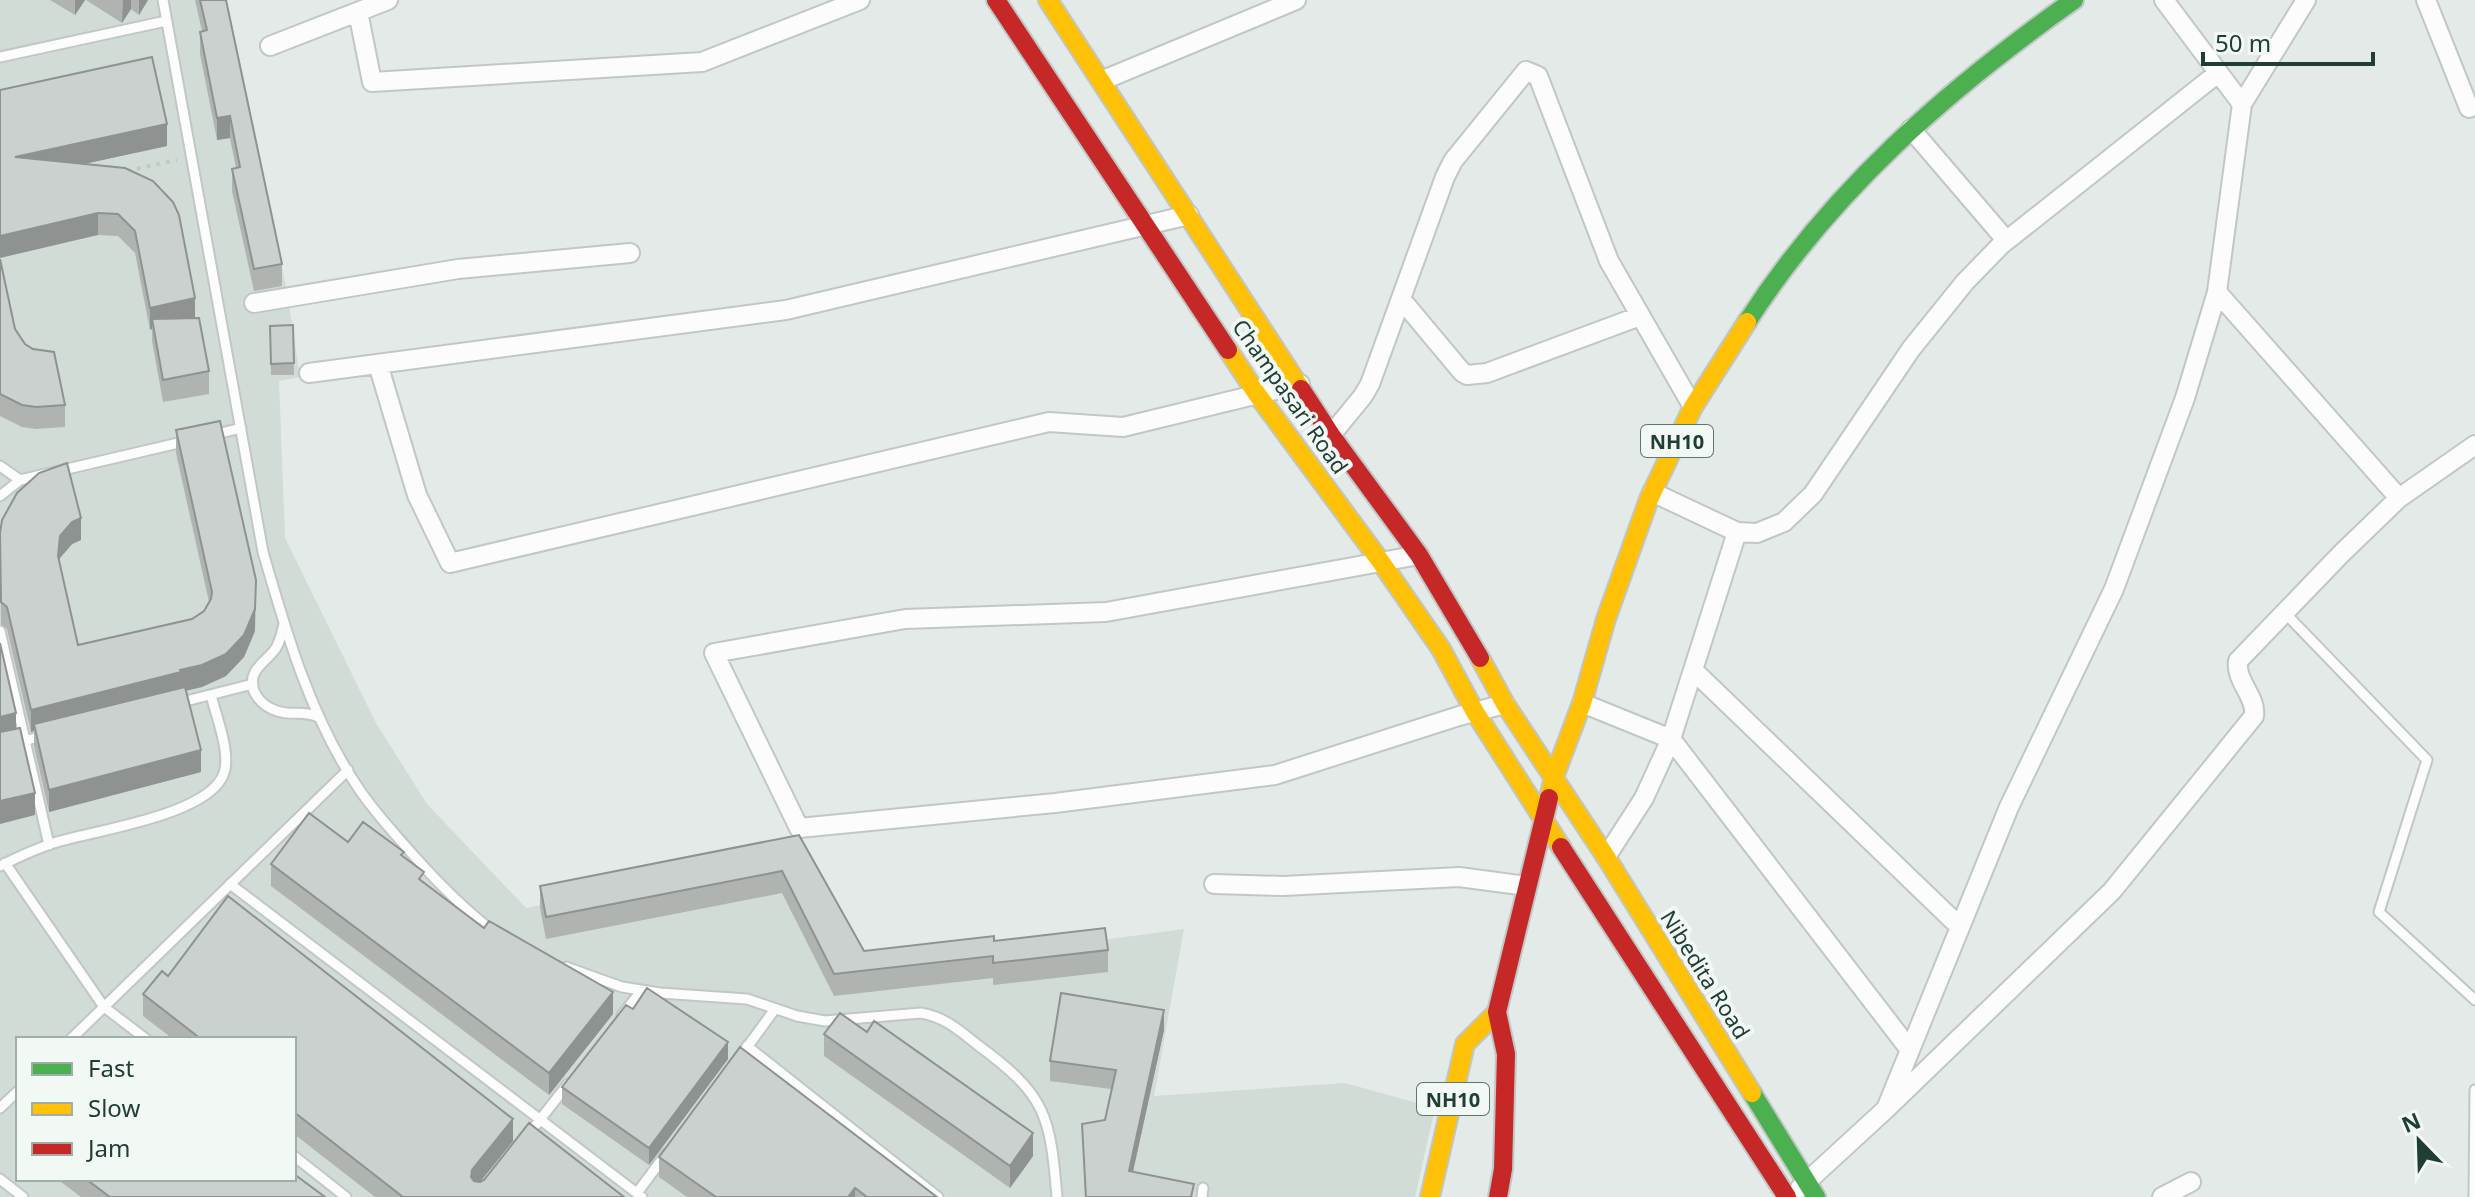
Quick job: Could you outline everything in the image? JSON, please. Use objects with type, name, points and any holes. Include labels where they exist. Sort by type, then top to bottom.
[{"type":"main road","name":"Champasari Road","points":[[996,0],[1257,394],[1441,649],[1475,712],[1544,821]]},
{"type":"main road","name":"Champasari Road","points":[[1048,0],[1331,435],[1419,555],[1505,704],[1554,777]]},
{"type":"main road","name":"NH10","points":[[1498,1197],[1503,1169],[1506,1054],[1497,1012],[1554,777],[1582,703],[1606,619],[1652,492],[1693,407],[1760,302],[1833,207],[1911,129],[2016,41],[2074,0]]},
{"type":"main road","name":"Nibedita Road","points":[[1554,777],[1811,1190]]},
{"type":"main road","points":[[1544,821],[1787,1197]]},
{"type":"main road","name":"NH10","points":[[1430,1197],[1465,1044],[1497,1012]]},
{"type":"street","points":[[270,46],[388,0]]},
{"type":"street","points":[[358,12],[372,82],[702,62],[860,0]]},
{"type":"street","points":[[1101,81],[1296,0]]},
{"type":"street","points":[[2164,0],[2242,104]]},
{"type":"street","points":[[1886,1109],[2009,807],[2114,589],[2185,398],[2217,292],[2242,104],[2306,0]]},
{"type":"street","points":[[2426,0],[2469,108]]},
{"type":"street","points":[[1331,435],[1367,390],[1453,161],[1526,71],[1538,76],[1603,249],[1693,407]]},
{"type":"street","points":[[1652,492],[1737,532],[1757,533],[1784,522],[1813,494],[1911,349],[1965,282],[2006,240],[2218,73]]},
{"type":"street","points":[[1911,129],[2006,240]]},
{"type":"street","points":[[309,373],[786,310],[1189,215]]},
{"type":"street","points":[[254,303],[458,269],[630,253]]},
{"type":"street","points":[[2217,292],[2399,498]]},
{"type":"street","points":[[1401,299],[1467,375],[1487,373],[1640,316]]},
{"type":"street","points":[[378,364],[417,495],[450,563],[1049,422],[1123,427],[1300,384]]},
{"type":"street","points":[[1787,1197],[1811,1190],[1886,1109],[2112,891],[2254,716],[2255,710],[2237,664],[2399,498],[2475,445]]},
{"type":"street","points":[[1606,857],[1644,798],[1671,739],[1737,532]]},
{"type":"street","points":[[1419,555],[1106,612],[905,619],[714,653],[799,828],[1055,803],[1275,775],[1505,704]]},
{"type":"street","points":[[1693,670],[1960,927]]},
{"type":"street","points":[[1582,703],[1671,739],[1910,1050]]},
{"type":"street","points":[[1214,884],[1283,886],[1459,877],[1527,886]]},
{"type":"street","points":[[2162,1197],[2191,1182]]},
{"type":"lane","points":[[163,0],[263,552],[284,624],[321,719],[348,770],[377,813],[445,891],[469,914],[510,941]]},
{"type":"lane","points":[[0,57],[166,21]]},
{"type":"lane","points":[[0,496],[20,480],[241,428]]},
{"type":"lane","points":[[0,466],[20,480]]},
{"type":"lane","points":[[2285,613],[2427,760],[2379,912],[2475,1000]]},
{"type":"lane","points":[[284,624],[275,650],[255,671],[253,684],[260,701],[266,706],[278,712],[311,713],[321,719]]},
{"type":"lane","points":[[0,631],[49,845]]},
{"type":"lane","points":[[164,706],[253,684]]},
{"type":"lane","points":[[143,1037],[104,1007],[3,865],[49,845],[190,805],[216,787],[224,774],[226,757],[211,695]]},
{"type":"lane","points":[[0,747],[56,733]]},
{"type":"lane","points":[[73,1037],[348,770]]},
{"type":"lane","points":[[230,884],[640,1195],[674,1144]]},
{"type":"lane","points":[[551,960],[622,987],[747,999],[797,1016],[825,1021],[921,1013],[936,1015],[1001,1062],[1035,1098],[1049,1128],[1057,1197]]},
{"type":"lane","points":[[614,1025],[642,990]]},
{"type":"lane","points":[[738,1059],[775,1009]]},
{"type":"lane","points":[[747,1046],[938,1197]]},
{"type":"lane","points":[[522,1141],[577,1072]]},
{"type":"lane","points":[[2474,1197],[2475,1090]]},
{"type":"lane","points":[[0,1108],[16,1093]]},
{"type":"lane","points":[[296,1158],[346,1197]]},
{"type":"lane","points":[[0,1179],[23,1197]]},
{"type":"path","points":[[118,173],[191,156]]},
{"type":"shaded area","points":[[0,0],[224,0],[287,291],[300,377],[279,381],[285,538],[376,723],[427,804],[526,908],[801,855],[867,972],[1184,929],[1154,1096],[1345,1083],[1435,1108],[1415,1197],[0,1197]]},
{"type":"building","points":[[200,0],[226,0],[282,264],[254,269],[232,169],[240,167],[230,116],[217,118],[200,32],[207,30]]},
{"type":"building","points":[[152,57],[167,124],[15,157],[125,168],[153,181],[173,202],[179,215],[195,298],[150,308],[135,231],[118,214],[98,213],[0,236],[0,90]]},
{"type":"building","points":[[0,259],[15,329],[25,344],[33,349],[54,352],[65,405],[22,405],[0,394]]},
{"type":"building","points":[[199,318],[209,371],[163,380],[152,319]]},
{"type":"building","points":[[293,325],[294,363],[271,364],[270,326]]},
{"type":"building","points":[[220,421],[256,580],[255,609],[244,635],[226,654],[202,665],[31,710],[7,607],[1,602],[0,533],[2,520],[17,493],[39,473],[67,463],[81,518],[72,522],[60,536],[58,556],[78,645],[192,619],[204,611],[212,592],[176,430]]},
{"type":"building","points":[[0,643],[16,713],[0,717]]},
{"type":"building","points":[[185,687],[201,750],[49,790],[34,724]]},
{"type":"building","points":[[20,728],[35,793],[0,801],[0,732]]},
{"type":"building","points":[[309,813],[348,842],[363,822],[404,852],[401,855],[424,872],[419,879],[484,928],[489,921],[613,992],[549,1073],[271,864]]},
{"type":"building","points":[[799,835],[864,951],[994,936],[994,941],[1105,928],[1108,950],[993,963],[993,956],[834,974],[782,871],[546,917],[540,886]]},
{"type":"building","points":[[228,896],[513,1119],[472,1170],[474,1181],[484,1180],[529,1123],[624,1197],[403,1197],[296,1114],[296,1037],[198,1037],[143,994],[162,971],[168,976]]},
{"type":"building","points":[[647,988],[728,1042],[649,1148],[562,1087],[626,1005],[633,1009]]},
{"type":"building","points":[[1061,993],[1164,1010],[1129,1171],[1194,1184],[1191,1197],[1086,1197],[1082,1124],[1105,1120],[1116,1070],[1050,1061]]},
{"type":"building","points":[[840,1013],[867,1032],[874,1021],[1033,1133],[1010,1166],[824,1034]]},
{"type":"building","points":[[740,1047],[937,1197],[867,1197],[855,1188],[848,1197],[716,1197],[659,1157]]},
{"type":"building","points":[[296,1175],[325,1197],[110,1197],[89,1181],[296,1181]]},
{"type":"traffic: fast","points":[[1747,322],[1816,229],[1895,145],[1982,69],[2074,0]]},
{"type":"traffic: fast","points":[[1752,1093],[1816,1197]]},
{"type":"traffic: slow","points":[[1048,0],[1301,389]]},
{"type":"traffic: slow","points":[[1549,798],[1582,703],[1606,619],[1649,499],[1693,407],[1747,322]]},
{"type":"traffic: slow","points":[[1228,350],[1441,649],[1475,712],[1561,847]]},
{"type":"traffic: slow","points":[[1480,658],[1505,704],[1606,857],[1752,1093]]},
{"type":"traffic: slow","points":[[1430,1197],[1465,1044],[1497,1012]]},
{"type":"traffic: jam","points":[[996,0],[1228,350]]},
{"type":"traffic: jam","points":[[1301,389],[1419,555],[1480,658]]},
{"type":"traffic: jam","points":[[1498,1197],[1503,1169],[1506,1054],[1497,1012],[1549,798]]},
{"type":"traffic: jam","points":[[1561,847],[1787,1197]]}]
